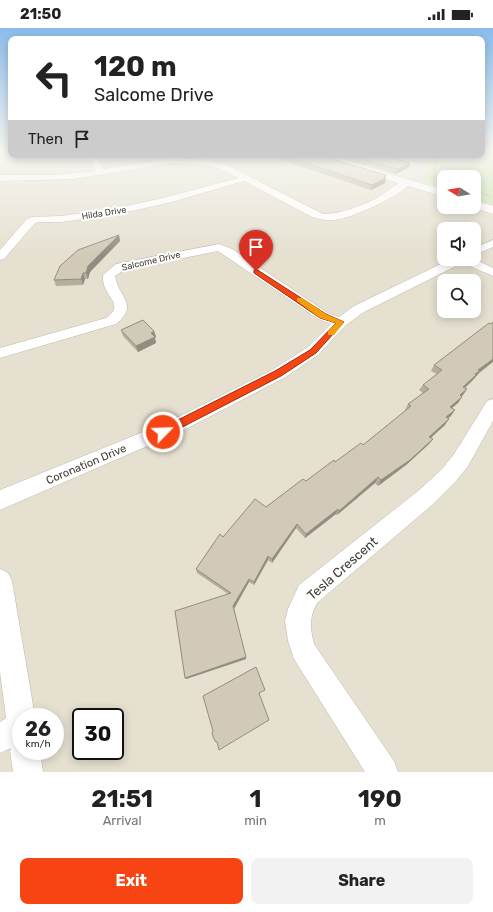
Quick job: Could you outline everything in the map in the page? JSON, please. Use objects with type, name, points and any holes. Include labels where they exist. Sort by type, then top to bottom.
[{"type":"street","name":"Hilda Drive","points":[[0,257],[30,222],[36,219],[61,219],[113,212],[165,201],[219,186]]},
{"type":"street","points":[[261,186],[316,215],[335,217],[380,200],[403,186]]},
{"type":"street","points":[[416,186],[437,192]]},
{"type":"street","points":[[481,206],[493,210]]},
{"type":"street","points":[[481,249],[493,243]]},
{"type":"street","name":"Salcome Drive","points":[[0,353],[111,321],[118,315],[121,308],[120,301],[110,285],[109,275],[120,267],[219,247],[228,251],[323,316],[341,322]]},
{"type":"street","name":"Coronation Drive","points":[[0,500],[176,426],[278,374],[313,352],[341,322],[359,309],[383,295],[445,266]]},
{"type":"street","points":[[480,266],[493,272]]},
{"type":"street","name":"Tesla Crescent","points":[[383,772],[303,650],[297,626],[300,607],[308,594],[425,498],[449,475],[461,460],[493,406]]},
{"type":"street","points":[[0,581],[19,708]]},
{"type":"street","points":[[0,738],[12,731]]},
{"type":"street","points":[[26,760],[28,772]]},
{"type":"path","points":[[481,193],[493,197]]},
{"type":"shaded area","points":[[0,186],[417,186],[415,188],[437,196],[437,214],[481,214],[481,210],[493,214],[493,772],[0,772]]},
{"type":"green space","points":[[481,186],[493,186],[493,205],[481,201]]},
{"type":"building","points":[[119,235],[88,266],[86,273],[83,273],[81,279],[54,280],[60,266],[78,250]]},
{"type":"building","points":[[143,320],[154,331],[151,333],[155,337],[136,346],[121,330]]},
{"type":"building","points":[[493,322],[493,359],[478,370],[480,371],[475,374],[476,375],[463,387],[467,389],[460,395],[462,397],[450,407],[455,410],[446,417],[449,419],[429,437],[433,439],[410,460],[381,480],[378,477],[339,511],[338,509],[306,534],[297,524],[272,559],[268,556],[254,582],[249,579],[233,606],[246,657],[185,678],[175,611],[231,593],[196,569],[220,534],[223,537],[255,499],[266,507],[303,479],[306,481],[334,460],[335,462],[361,443],[363,445],[411,406],[408,404],[429,389],[423,385],[442,370],[434,365],[489,323],[491,324]]},
{"type":"building","points":[[256,667],[265,690],[259,693],[269,720],[219,750],[217,742],[212,734],[213,731],[203,696]]},
{"type":"slow traffic","points":[[299,300],[323,316],[341,322],[331,333]]},
{"type":"route","points":[[163,432],[278,374],[313,352],[341,322],[323,316],[256,271]]}]
